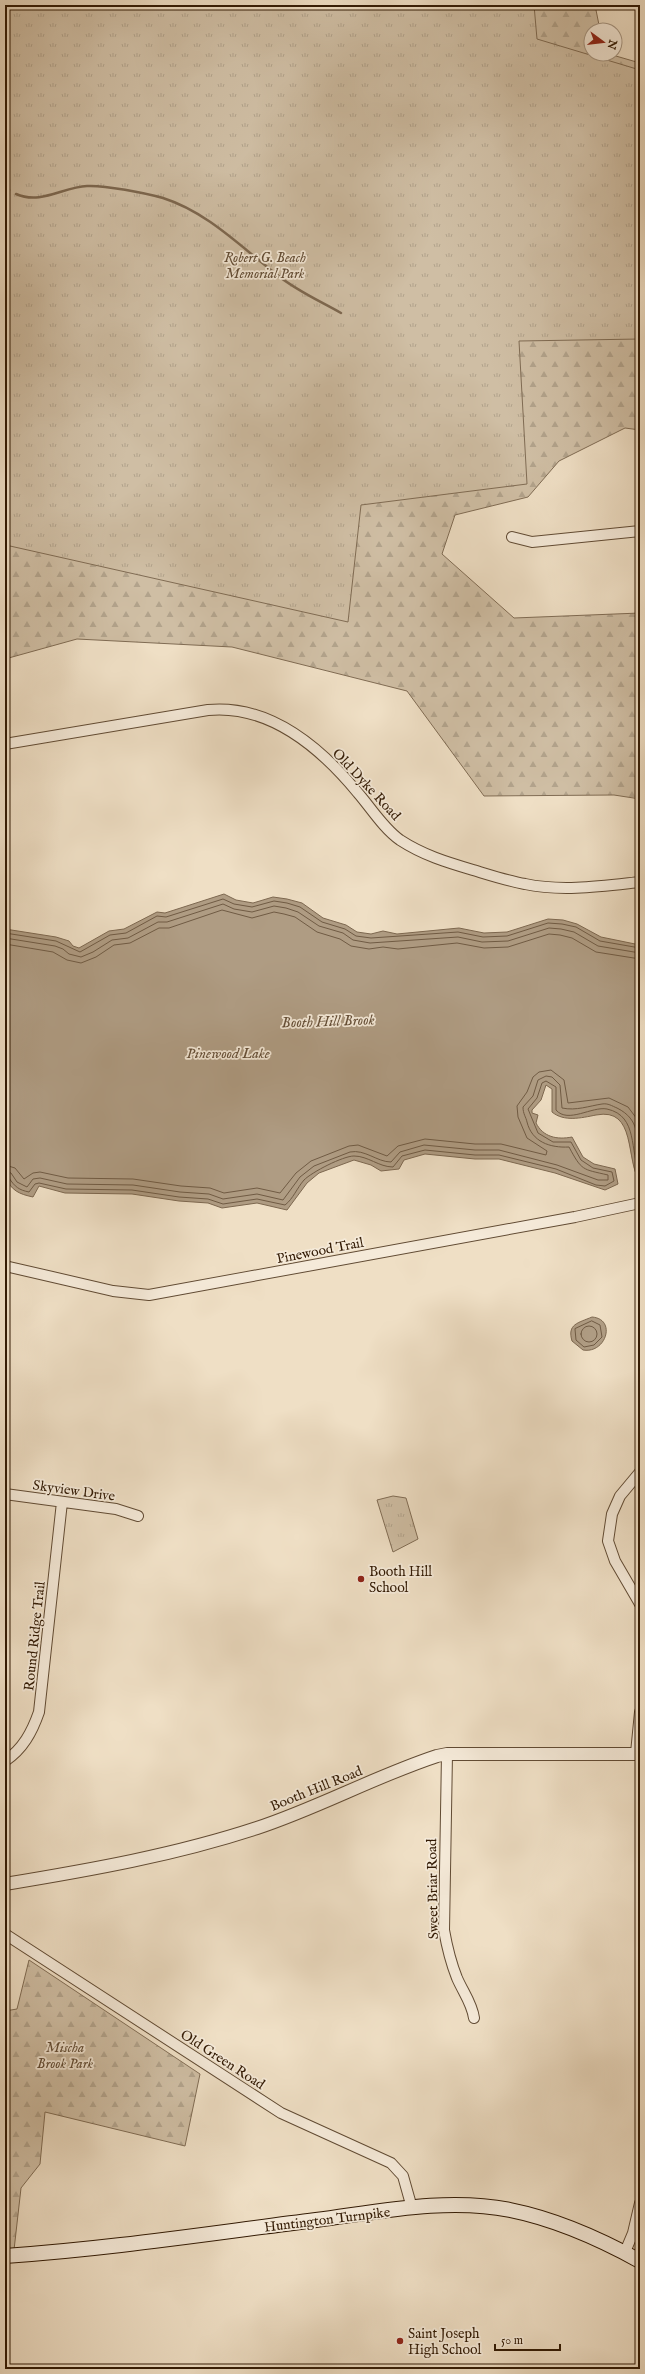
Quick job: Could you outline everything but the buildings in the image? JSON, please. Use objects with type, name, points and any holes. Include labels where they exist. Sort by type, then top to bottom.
[{"type":"main road","name":"Huntington Turnpike","points":[[5,2256],[128,2245],[412,2208],[462,2206],[510,2210],[574,2230],[624,2252],[640,2261]]},
{"type":"street","points":[[512,537],[532,542],[640,531]]},
{"type":"street","name":"Old Dyke Road","points":[[5,744],[222,708],[248,712],[276,722],[309,744],[350,782],[398,839],[424,855],[526,884],[575,887],[640,882]]},
{"type":"street","name":"Pinewood Trail","points":[[5,1266],[113,1291],[155,1295],[575,1217],[640,1203]]},
{"type":"street","points":[[640,1472],[620,1496],[612,1514],[608,1541],[615,1561],[640,1604]]},
{"type":"street","name":"Skyview Drive","points":[[5,1494],[116,1509],[138,1516]]},
{"type":"street","name":"Round Ridge Trail","points":[[5,1761],[20,1749],[29,1736],[40,1712],[62,1502]]},
{"type":"street","points":[[638,1753],[640,1712]]},
{"type":"street","name":"Booth Hill Road","points":[[5,1884],[103,1868],[184,1849],[257,1828],[424,1761],[447,1754],[638,1753]]},
{"type":"street","name":"Sweet Briar Road","points":[[447,1754],[444,1930],[447,1946],[458,1979],[473,2008],[474,2018]]},
{"type":"street","name":"Old Green Road","points":[[5,1934],[281,2113],[391,2163],[403,2176],[412,2208]]},
{"type":"street","points":[[624,2252],[633,2233],[640,2203]]},
{"type":"green space","name":"Robert G. Beach Memorial Park","points":[[5,5],[595,5],[598,22],[583,22],[583,62],[623,62],[623,58],[640,63],[640,430],[625,428],[559,461],[528,497],[455,515],[442,554],[514,618],[640,613],[640,799],[614,795],[484,796],[407,691],[232,647],[77,639],[5,659]]},
{"type":"green space","name":"Robert G. Beach Memorial Park","points":[[5,5],[534,5],[537,39],[583,53],[583,62],[613,62],[640,70],[640,339],[519,341],[527,484],[361,505],[348,622],[10,546],[5,549]]},
{"type":"green space","points":[[393,1496],[406,1498],[418,1539],[393,1552],[377,1500]]},
{"type":"green space","name":"Mischa Brook Park","points":[[29,1960],[200,2074],[185,2146],[45,2112],[40,2164],[21,2188],[14,2250],[5,2251],[5,2011],[17,2009]]},
{"type":"water","name":"Pinewood Lake","points":[[224,894],[236,900],[253,903],[273,897],[302,903],[323,918],[346,925],[357,932],[371,934],[383,931],[397,934],[459,928],[484,933],[507,932],[548,919],[563,920],[577,924],[601,937],[640,945],[640,1182],[635,1172],[628,1137],[624,1127],[618,1119],[609,1115],[567,1118],[557,1115],[552,1112],[552,1089],[546,1085],[541,1100],[532,1110],[532,1113],[538,1115],[536,1123],[539,1128],[542,1132],[556,1138],[572,1137],[583,1157],[594,1164],[615,1169],[618,1184],[605,1190],[555,1173],[499,1159],[475,1159],[425,1154],[404,1160],[399,1169],[381,1171],[371,1165],[354,1160],[319,1173],[307,1183],[287,1210],[257,1203],[222,1208],[208,1203],[179,1201],[132,1194],[65,1193],[39,1186],[33,1197],[24,1195],[13,1189],[5,1177],[5,929],[56,937],[69,941],[73,946],[79,948],[109,931],[124,929],[157,912],[165,913]]},
{"type":"water","points":[[592,1317],[600,1319],[604,1324],[606,1336],[598,1347],[591,1350],[583,1350],[572,1341],[571,1331],[572,1328],[578,1323]]},
{"type":"waterway","points":[[16,194],[34,198],[43,197],[78,187],[95,186],[125,190],[163,198],[179,204],[209,221],[283,280],[341,313]]},
{"type":"waterway","points":[[5,189],[9,190]]},
{"type":"place","name":"Booth Hill School","points":[[361,1579]]},
{"type":"place","name":"Saint Joseph High School","points":[[400,2341]]},
{"type":"water label","name":"Booth Hill Brook","points":[[328,1021]]}]
